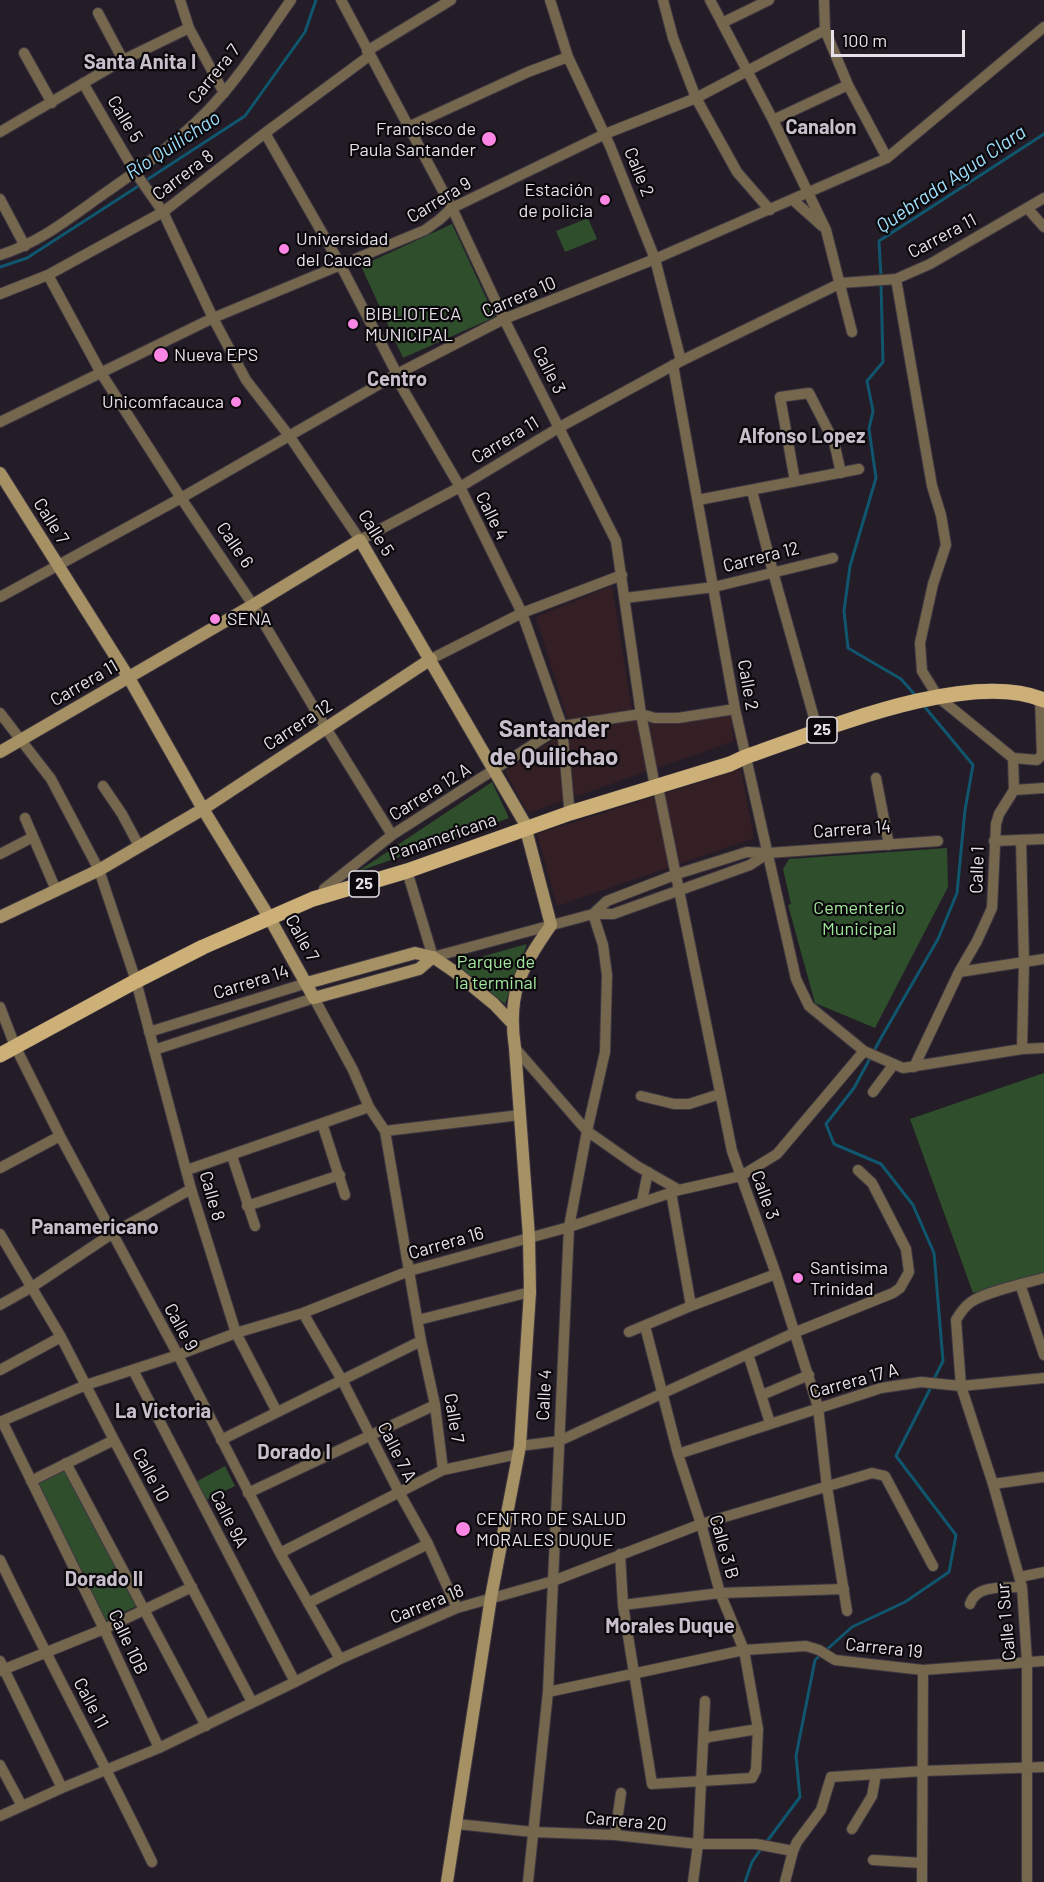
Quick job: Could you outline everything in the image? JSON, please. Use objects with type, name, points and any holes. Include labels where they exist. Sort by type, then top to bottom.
[{"type":"main road","name":"Panamericana","points":[[268,915],[406,871],[569,806],[730,764],[899,704],[934,697],[997,690],[1042,699]]},
{"type":"main road","name":"Panamericana","points":[[0,1055],[9,1045],[135,978],[324,889],[656,784]]},
{"type":"street","points":[[180,0],[189,28],[224,93]]},
{"type":"street","name":"Carrera 7","points":[[0,255],[32,244],[137,174],[204,115],[224,93],[291,0]]},
{"type":"street","name":"Calle 3","points":[[340,0],[452,208],[504,319],[616,541],[641,714],[677,874],[732,1151],[796,1332],[818,1407],[827,1487],[847,1611]]},
{"type":"street","name":"Carrera 8","points":[[0,294],[48,276],[161,210],[368,53],[452,0]]},
{"type":"street","name":"Calle 2","points":[[550,0],[568,57],[605,134],[656,259],[677,363],[698,500],[735,709],[796,979],[809,1006],[867,1052]]},
{"type":"street","points":[[663,0],[673,38],[696,98],[737,172],[770,210]]},
{"type":"street","points":[[710,0],[773,120],[826,230],[852,332]]},
{"type":"street","points":[[722,23],[770,0]]},
{"type":"street","points":[[824,0],[825,30],[848,85],[887,158]]},
{"type":"street","points":[[98,12],[123,60]]},
{"type":"street","name":"Carrera 10","points":[[0,597],[182,498],[396,374],[504,319],[656,259],[887,158],[1044,27]]},
{"type":"street","points":[[0,132],[123,60],[189,28]]},
{"type":"street","name":"Carrera 9","points":[[0,422],[213,318],[425,230],[452,208],[605,134],[696,98],[825,30]]},
{"type":"street","points":[[24,53],[52,103]]},
{"type":"street","points":[[408,127],[528,72],[568,57]]},
{"type":"street","name":"Calle 5","points":[[83,83],[161,210],[246,380],[290,437],[360,540],[495,771],[525,825],[551,925]]},
{"type":"street","points":[[773,120],[848,85]]},
{"type":"street","name":"Calle 4","points":[[265,133],[340,264],[397,379],[460,487],[522,613],[562,726],[569,806]]},
{"type":"street","name":"Carrera 11","points":[[0,752],[254,605],[360,540],[460,487],[560,427],[677,363],[841,283],[891,279],[930,264],[1044,198]]},
{"type":"street","points":[[0,199],[25,246]]},
{"type":"street","points":[[793,200],[826,230]]},
{"type":"street","points":[[1028,209],[1044,227]]},
{"type":"street","name":"Calle 6","points":[[48,276],[101,373],[254,605],[392,835]]},
{"type":"street","points":[[891,279],[946,545],[933,585],[920,643],[922,671],[934,697],[1013,758],[1037,760],[1042,755],[1042,699]]},
{"type":"street","points":[[795,481],[780,397],[809,393],[834,442],[841,473]]},
{"type":"street","points":[[698,500],[859,470]]},
{"type":"street","name":"Calle 7","points":[[0,473],[129,678],[203,809],[268,915],[353,1070],[369,1107],[385,1131],[421,1341],[435,1405],[443,1470]]},
{"type":"street","points":[[752,491],[818,732]]},
{"type":"street","name":"Carrera 12","points":[[625,598],[714,587],[833,558]]},
{"type":"street","name":"Carrera 12","points":[[0,917],[99,870],[203,809],[431,659],[522,613],[622,575]]},
{"type":"street","name":"Carrera 12 A","points":[[324,889],[392,835],[562,726],[641,714],[656,718],[678,718],[735,709]]},
{"type":"street","name":"Calle 8","points":[[0,713],[51,779],[99,870],[135,978],[191,1189],[236,1333],[277,1412]]},
{"type":"street","points":[[1013,758],[1014,790],[1044,788]]},
{"type":"street","points":[[876,778],[890,844]]},
{"type":"street","points":[[103,786],[122,814],[139,846]]},
{"type":"street","name":"Calle 1","points":[[914,1067],[992,908],[994,840],[999,814],[1014,790]]},
{"type":"street","points":[[25,818],[56,890]]},
{"type":"street","points":[[0,854],[33,837]]},
{"type":"street","points":[[994,840],[1044,840]]},
{"type":"street","points":[[1021,840],[1024,962],[1022,1049]]},
{"type":"street","name":"Carrera 14","points":[[592,914],[607,901],[677,874],[747,852],[768,853],[938,841]]},
{"type":"street","name":"Carrera 14","points":[[154,1050],[314,998],[420,969],[434,957],[592,914],[613,914],[750,865],[768,853]]},
{"type":"street","points":[[406,871],[434,957],[486,998],[511,1022]]},
{"type":"street","name":"Calle 4","points":[[528,1882],[548,1692],[569,1227],[605,1052],[607,975],[603,945],[592,914]]},
{"type":"street","points":[[447,1882],[491,1597],[519,1450],[530,1292],[529,1237],[515,1048],[511,1022],[513,1001],[520,975],[535,947],[551,925]]},
{"type":"street","name":"Carrera 14","points":[[149,1032],[415,952],[434,957]]},
{"type":"street","points":[[959,972],[1044,959]]},
{"type":"street","name":"Calle 9","points":[[0,1007],[9,1045],[113,1233],[280,1553],[340,1659]]},
{"type":"street","points":[[515,1048],[587,1131],[675,1191],[691,1306]]},
{"type":"street","points":[[867,1052],[903,1068],[1022,1049],[1044,1048]]},
{"type":"street","name":"Carrera 16","points":[[1,1422],[86,1386],[236,1333],[303,1313],[409,1271],[569,1227],[675,1191],[741,1176],[777,1154],[867,1052]]},
{"type":"street","points":[[873,1092],[889,1062]]},
{"type":"street","points":[[641,1096],[674,1104],[689,1104],[720,1094]]},
{"type":"street","points":[[187,1170],[369,1107]]},
{"type":"street","points":[[385,1131],[520,1115]]},
{"type":"street","points":[[322,1123],[345,1196]]},
{"type":"street","points":[[0,1168],[60,1136]]},
{"type":"street","points":[[232,1156],[255,1226]]},
{"type":"street","points":[[280,1553],[443,1470],[559,1441],[796,1332],[893,1293],[900,1288],[909,1272],[906,1249],[877,1197],[872,1183],[858,1170]]},
{"type":"street","points":[[642,1201],[648,1172]]},
{"type":"street","points":[[247,1206],[340,1175]]},
{"type":"street","points":[[0,1305],[32,1287],[113,1233],[191,1189]]},
{"type":"street","name":"Calle 10","points":[[1,1239],[61,1336],[252,1702]]},
{"type":"street","points":[[629,1332],[776,1274]]},
{"type":"street","points":[[1044,1278],[1020,1284],[1044,1355]]},
{"type":"street","name":"Calle 1 Sur","points":[[1020,1284],[972,1301],[961,1312],[956,1320],[956,1385],[993,1484],[1021,1582],[1027,1662],[1027,1882]]},
{"type":"street","points":[[418,1320],[530,1292]]},
{"type":"street","name":"Calle 7 A","points":[[303,1313],[342,1380],[428,1544],[456,1608]]},
{"type":"street","name":"Calle 3 B","points":[[645,1326],[678,1454],[720,1593],[744,1650],[758,1729],[756,1770],[752,1778],[701,1782]]},
{"type":"street","points":[[0,1370],[61,1336]]},
{"type":"street","points":[[221,1440],[421,1341]]},
{"type":"street","points":[[748,1354],[770,1423]]},
{"type":"street","name":"Calle 9A","points":[[134,1370],[295,1682]]},
{"type":"street","points":[[762,1395],[809,1375]]},
{"type":"street","name":"Carrera 17 A","points":[[678,1454],[881,1388],[921,1382],[956,1385],[1044,1378]]},
{"type":"street","points":[[249,1492],[435,1405]]},
{"type":"street","name":"Calle 10B","points":[[1,1422],[104,1629],[159,1748]]},
{"type":"street","points":[[31,1481],[114,1440]]},
{"type":"street","points":[[66,1463],[206,1726]]},
{"type":"street","name":"Carrera 18","points":[[0,1816],[159,1748],[340,1659],[456,1608],[552,1581],[701,1524],[872,1473],[885,1476],[933,1566]]},
{"type":"street","points":[[993,1484],[1044,1477]]},
{"type":"street","points":[[308,1603],[428,1544]]},
{"type":"street","points":[[620,1554],[624,1605],[652,1784],[701,1782]]},
{"type":"street","name":"Calle 11","points":[[0,1560],[44,1652],[108,1769],[152,1862]]},
{"type":"street","points":[[970,1604],[973,1597],[981,1591],[1021,1582],[1044,1572]]},
{"type":"street","points":[[62,1788],[1,1667],[104,1629],[192,1587]]},
{"type":"street","points":[[624,1605],[720,1593],[844,1589]]},
{"type":"street","name":"Carrera 19","points":[[548,1692],[744,1650],[806,1646],[819,1650],[835,1660],[923,1670],[1044,1661]]},
{"type":"street","points":[[922,1882],[923,1670]]},
{"type":"street","points":[[693,1882],[698,1844],[705,1701]]},
{"type":"street","points":[[704,1740],[709,1737],[758,1729]]},
{"type":"street","points":[[0,1764],[22,1806]]},
{"type":"street","points":[[785,1882],[789,1850],[821,1810],[831,1777],[1044,1767]]},
{"type":"street","points":[[852,1829],[872,1796],[876,1774]]},
{"type":"street","points":[[615,1835],[621,1793]]},
{"type":"street","name":"Carrera 20","points":[[457,1824],[533,1832],[615,1835],[698,1844],[756,1844],[789,1850]]},
{"type":"street","points":[[873,1860],[922,1863]]},
{"type":"street","points":[[528,1882],[541,1882]]},
{"type":"shaded area","points":[[612,586],[632,711],[568,720],[536,617]]},
{"type":"shaded area","points":[[731,714],[734,741],[528,813],[505,771],[569,730],[635,720]]},
{"type":"shaded area","points":[[741,769],[754,838],[557,906],[537,834]]},
{"type":"green space","points":[[588,218],[597,239],[565,252],[556,231]]},
{"type":"green space","points":[[452,224],[495,317],[403,358],[361,266]]},
{"type":"green space","points":[[492,782],[509,818],[357,872]]},
{"type":"green space","name":"Cementerio Municipal","points":[[947,848],[948,887],[875,1028],[815,1003],[788,905],[791,904],[783,869],[789,859]]},
{"type":"green space","name":"Parque de la terminal","points":[[527,944],[505,1004],[455,964]]},
{"type":"green space","points":[[1044,1073],[1044,1276],[973,1293],[910,1119]]},
{"type":"green space","points":[[67,1466],[137,1606],[103,1622],[35,1482]]},
{"type":"green space","points":[[225,1466],[235,1486],[204,1501],[194,1483]]},
{"type":"waterway","name":"Río Quilichao","points":[[145,181],[245,116],[305,32],[316,0]]},
{"type":"waterway","name":"Quebrada Agua Clara","points":[[881,277],[879,241],[1044,134]]},
{"type":"waterway","name":"Río Quilichao","points":[[0,267],[27,258],[140,185]]},
{"type":"waterway","name":"Quebrada Agua Clara","points":[[881,283],[883,362],[867,381],[873,411],[869,429],[876,478],[850,566],[844,611],[848,648],[901,679],[916,696]]},
{"type":"waterway","name":"Quebrada Agua Clara","points":[[924,706],[973,765],[965,810],[957,893],[938,939],[854,1088],[826,1124],[834,1144],[881,1164],[913,1205],[934,1253],[943,1361],[933,1381]]},
{"type":"waterway","name":"Quebrada Agua Clara","points":[[765,1844],[800,1797],[796,1756],[815,1660],[852,1627],[905,1602],[949,1572],[956,1535],[896,1456],[931,1387]]},
{"type":"waterway","name":"Quebrada Agua Clara","points":[[745,1882],[752,1862],[761,1849]]},
{"type":"place","name":"Francisco de Paula Santander","points":[[489,139]]},
{"type":"place","name":"Estación de policia","points":[[605,200]]},
{"type":"place","name":"Universidad del Cauca","points":[[284,249]]},
{"type":"place","name":"BIBLIOTECA MUNICIPAL","points":[[353,324]]},
{"type":"place","name":"Nueva EPS","points":[[161,355]]},
{"type":"place","name":"Unicomfacauca","points":[[236,402]]},
{"type":"place","name":"SENA","points":[[215,619]]},
{"type":"place","name":"Santisima Trinidad","points":[[798,1278]]},
{"type":"place","name":"CENTRO DE SALUD MORALES DUQUE","points":[[463,1529]]},
{"type":"district","name":"Santa Anita I","points":[[140,62]]},
{"type":"district","name":"Canalon","points":[[821,127]]},
{"type":"district","name":"Centro","points":[[397,379]]},
{"type":"district","name":"Alfonso Lopez","points":[[802,436]]},
{"type":"district","name":"Santander de Quilichao","points":[[554,743]]},
{"type":"district","name":"Panamericano","points":[[95,1227]]},
{"type":"district","name":"La Victoria","points":[[163,1411]]},
{"type":"district","name":"Dorado I","points":[[294,1452]]},
{"type":"district","name":"Dorado II","points":[[104,1579]]},
{"type":"district","name":"Morales Duque","points":[[670,1626]]}]
